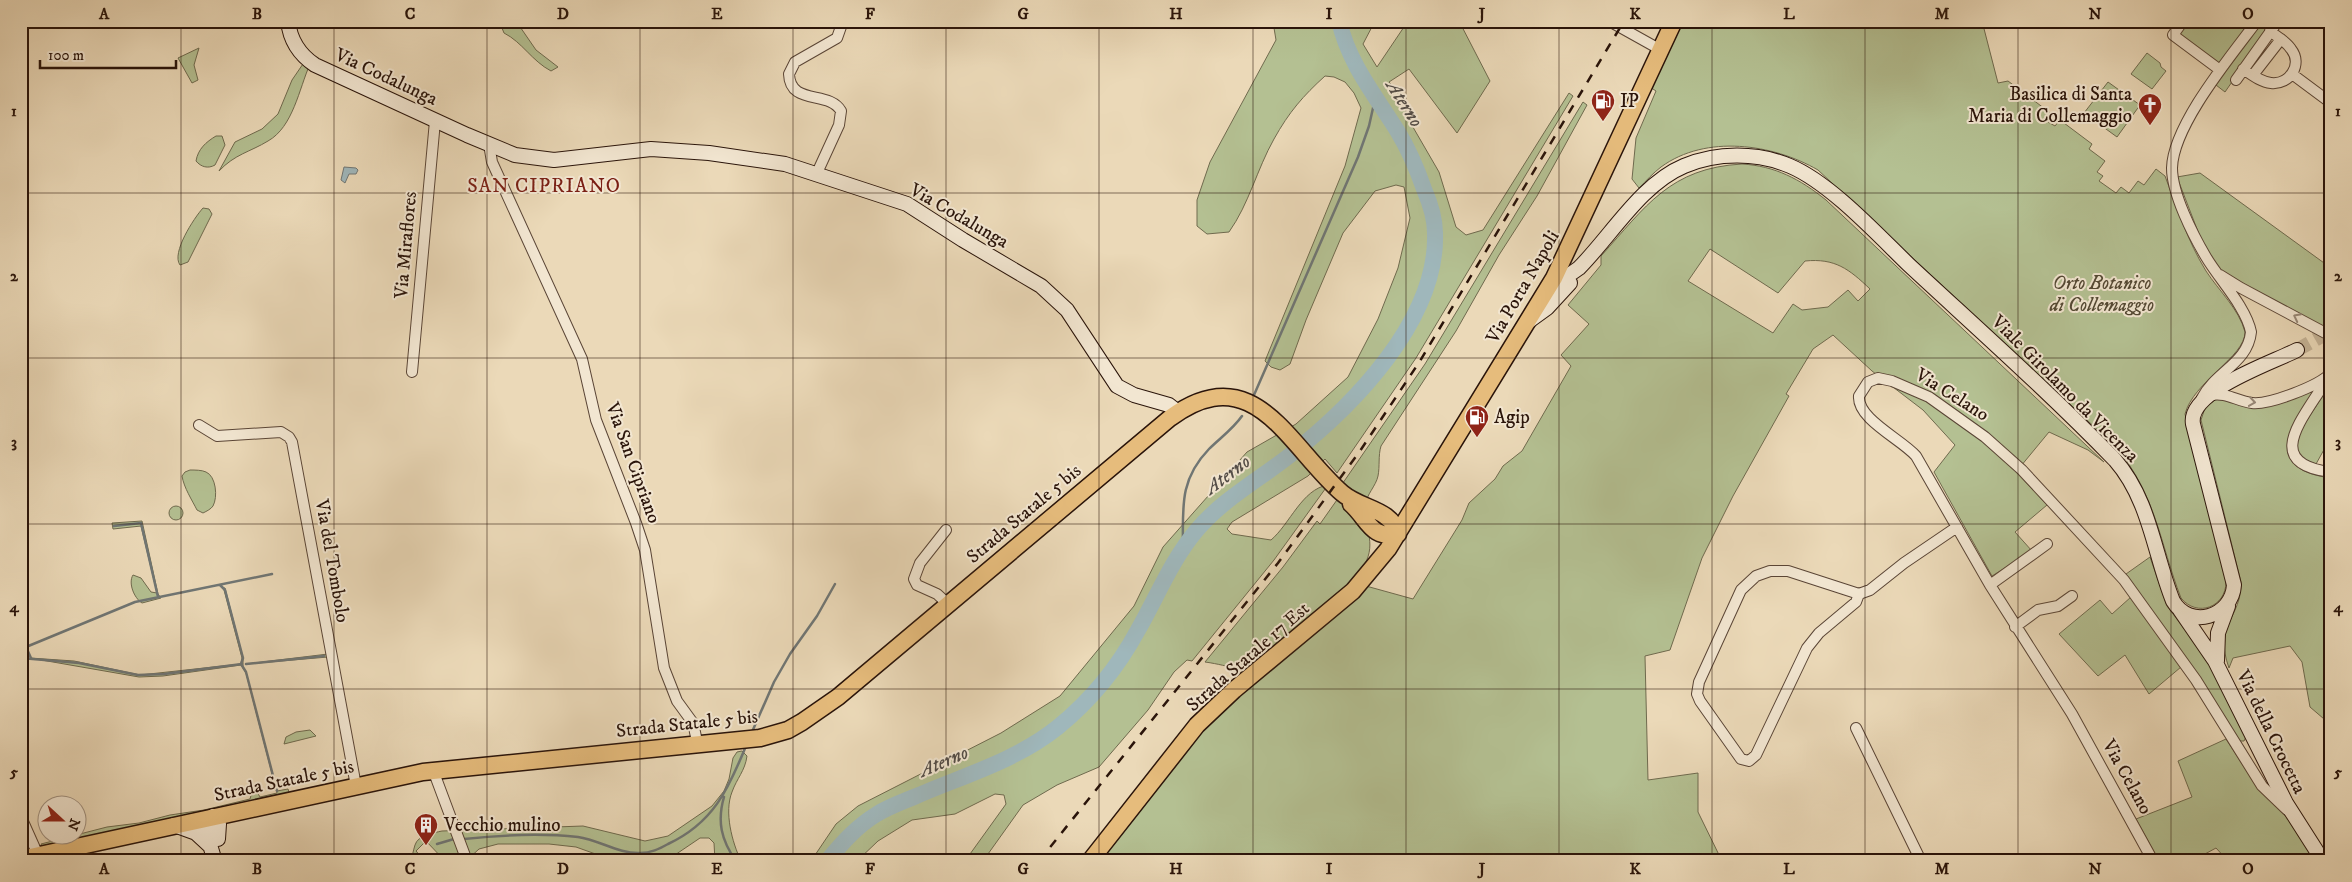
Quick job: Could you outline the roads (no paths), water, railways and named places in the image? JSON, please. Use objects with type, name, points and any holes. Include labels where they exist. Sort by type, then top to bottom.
[{"type":"main road","name":"Via Codalunga","points":[[288,21],[294,42],[310,61],[489,144],[579,154],[606,154],[651,149],[689,150],[768,160],[817,173],[907,204],[963,240],[1042,286],[1067,310],[1118,386],[1134,395],[1169,405],[1178,412]]},
{"type":"main road","name":"Via Porta Napoli","points":[[1398,534],[1529,321],[1564,274],[1674,21]]},
{"type":"main road","name":"Viale Girolamo da Vicenza","points":[[1564,274],[1590,257],[1649,190],[1666,176],[1683,166],[1706,159],[1747,156],[1778,162],[1814,179],[1959,312],[2120,466],[2141,501],[2171,597],[2184,611]]},
{"type":"main road","points":[[2184,611],[2203,626],[2222,611],[2230,600],[2234,588],[2232,573],[2192,420],[2203,399],[2234,380],[2297,350]]},
{"type":"main road","name":"Strada Statale 5 bis","points":[[21,859],[433,770],[590,754],[698,746],[760,738],[788,730],[838,697],[1178,412],[1200,402],[1233,398],[1254,404],[1280,425],[1333,488],[1358,511],[1374,519],[1380,535],[1398,534]]},
{"type":"main road","points":[[1374,519],[1397,510],[1420,497]]},
{"type":"main road","name":"Strada Statale 5 bis","points":[[1370,572],[1375,542],[1374,519]]},
{"type":"main road","name":"Strada Statale 17 Est","points":[[1090,861],[1198,725],[1234,690],[1330,612],[1370,572],[1398,534]]},
{"type":"main road","name":"Via della Crocetta","points":[[2218,665],[2218,633],[2230,600]]},
{"type":"main road","name":"Via della Crocetta","points":[[2184,611],[2203,626],[2218,665],[2266,764],[2292,814],[2323,861]]},
{"type":"main road","points":[[213,850],[225,820],[232,812]]},
{"type":"main road","points":[[213,816],[219,824],[213,850]]},
{"type":"main road","points":[[173,825],[196,833],[213,850]]},
{"type":"street","points":[[817,173],[839,125],[841,111],[832,102],[798,92],[790,83],[789,74],[795,62],[837,38],[843,21]]},
{"type":"street","points":[[1609,21],[1661,50]]},
{"type":"street","points":[[2183,21],[2173,35],[2220,70]]},
{"type":"street","points":[[2203,399],[2208,388],[2238,360],[2246,348],[2251,332],[2241,310],[2214,270],[2189,224],[2172,171],[2180,134],[2220,70],[2257,21]]},
{"type":"street","points":[[2236,80],[2278,21]]},
{"type":"street","points":[[2243,70],[2265,82],[2274,83],[2285,81],[2292,74],[2296,63],[2295,55],[2290,46],[2270,31]]},
{"type":"street","points":[[2253,76],[2280,39]]},
{"type":"street","points":[[2292,74],[2331,103]]},
{"type":"street","name":"Via Miraflores","points":[[412,372],[435,120]]},
{"type":"street","name":"Via San Cipriano","points":[[489,144],[492,162],[582,359],[596,420],[643,543],[652,582],[659,644],[664,668],[677,701],[692,723],[698,746]]},
{"type":"street","points":[[2214,270],[2236,285],[2331,336]]},
{"type":"street","points":[[2241,310],[2242,304],[2246,299],[2263,300]]},
{"type":"street","points":[[2203,399],[2223,394],[2247,402],[2260,403],[2274,400],[2321,381],[2331,373]]},
{"type":"street","name":"Via Celano","points":[[2153,861],[2060,692],[2015,626],[1916,456],[1904,444],[1863,412],[1859,396],[1868,382],[1878,378],[1892,381],[1929,397],[1985,437],[2018,466],[2124,580],[2196,680],[2250,769],[2269,794],[2292,814]]},
{"type":"street","points":[[2321,381],[2322,387],[2294,432],[2292,449],[2295,458],[2301,464],[2331,472]]},
{"type":"street","name":"Via del Tombolo","points":[[199,425],[217,436],[281,432],[290,437],[356,786]]},
{"type":"street","points":[[1858,594],[1856,602],[1819,633],[1807,648],[1754,757],[1746,761],[1738,758],[1700,701],[1697,691],[1699,682],[1744,586],[1761,574],[1783,570],[1858,594],[1870,590],[1904,563],[1958,527]]},
{"type":"street","points":[[946,530],[920,563],[914,579],[917,585],[937,594],[948,604]]},
{"type":"street","points":[[1990,585],[2047,544]]},
{"type":"street","points":[[2015,626],[2038,610],[2058,606],[2072,596]]},
{"type":"street","points":[[1856,728],[1921,861]]},
{"type":"street","points":[[2234,742],[2244,746],[2249,742],[2251,734]]},
{"type":"street","points":[[2241,754],[2266,764],[2266,770],[2262,774],[2255,773],[2250,769]]},
{"type":"street","points":[[433,770],[467,861]]},
{"type":"street","points":[[21,817],[38,855]]},
{"type":"water","points":[[344,167],[356,168],[358,170],[356,174],[349,174],[345,183],[341,180]]},
{"type":"waterway","name":"Aterno","points":[[827,861],[856,829],[881,811],[1007,759],[1042,739],[1070,717],[1092,695],[1122,657],[1172,567],[1196,531],[1228,500],[1314,436],[1364,386],[1407,329],[1422,298],[1432,266],[1435,233],[1433,216],[1416,167],[1398,132],[1356,65],[1343,37],[1339,21]]},
{"type":"waterway","points":[[1254,395],[1358,157],[1369,126],[1375,99]]},
{"type":"waterway","points":[[1183,548],[1183,507],[1192,472],[1209,449],[1242,416]]},
{"type":"waterway","points":[[114,526],[141,523],[158,597]]},
{"type":"waterway","points":[[31,658],[26,647],[135,602],[272,574]]},
{"type":"waterway","points":[[752,732],[774,682],[790,654],[817,616],[835,584]]},
{"type":"waterway","points":[[220,585],[225,590],[243,658],[241,664],[246,672],[277,791]]},
{"type":"waterway","points":[[246,664],[324,656]]},
{"type":"waterway","points":[[21,658],[79,663],[138,675],[164,674],[242,664]]},
{"type":"waterway","points":[[464,839],[492,836],[549,835],[578,837],[632,853],[644,853],[655,850],[684,836],[708,815],[733,777],[746,746]]},
{"type":"waterway","points":[[724,797],[721,814],[722,830],[727,846],[736,861]]},
{"type":"waterway","points":[[437,844],[454,839]]},
{"type":"tunnel","points":[[2297,350],[2331,331]]},
{"type":"railway","points":[[1039,861],[1278,563],[1360,451],[1420,361],[1624,21]]},
{"type":"place","name":"IP","points":[[1603,122]]},
{"type":"place","name":"Basilica di Santa Maria di Collemaggio","points":[[2150,126]]},
{"type":"place","name":"Agip","points":[[1477,438]]},
{"type":"place","name":"Vecchio mulino","points":[[426,846]]},
{"type":"district","name":"SAN CIPRIANO","points":[[544,186]]},
{"type":"park label","name":"Orto Botanico di Collemaggio","points":[[2102,294]]}]
